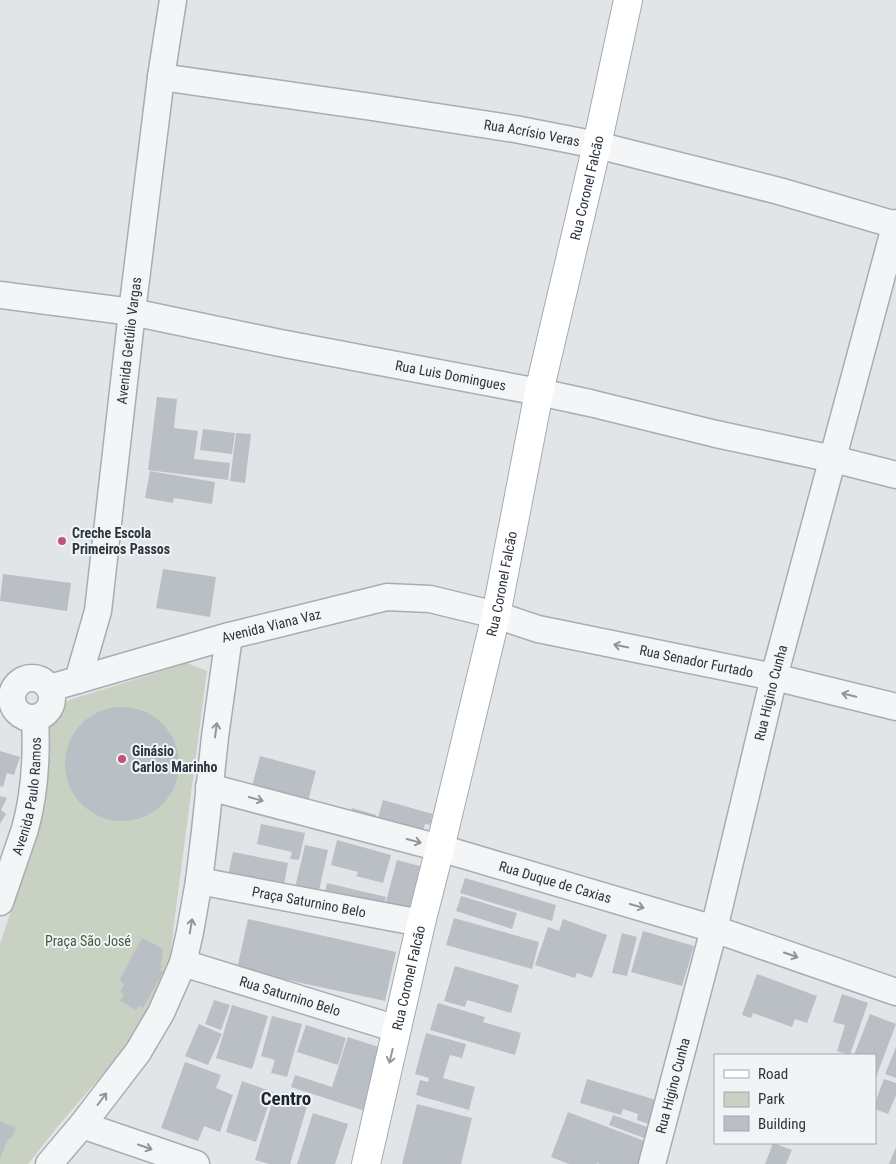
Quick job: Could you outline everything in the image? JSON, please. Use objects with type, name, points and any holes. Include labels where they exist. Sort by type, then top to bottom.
[{"type":"main road","name":"Rua Coronel Falcão","points":[[366,1164],[421,923],[496,615],[539,392],[597,146],[628,0]]},
{"type":"street","name":"Avenida Getúlio Vargas","points":[[78,680],[98,610],[132,312],[161,77],[173,0]]},
{"type":"street","name":"Rua Acrísio Veras","points":[[161,77],[515,129],[597,146],[779,191],[896,224]]},
{"type":"street","name":"Rua Higino Cunha","points":[[652,1164],[714,928],[774,677],[896,224]]},
{"type":"street","name":"Rua Luis Domingues","points":[[0,295],[132,312],[280,343],[539,392],[896,475]]},
{"type":"street","name":"Avenida Viana Vaz","points":[[50,688],[229,636],[387,597],[430,599],[496,615]]},
{"type":"street","name":"Rua Senador Furtado","points":[[496,615],[538,629],[774,677],[896,707]]},
{"type":"street","points":[[49,1164],[82,1125],[138,1052],[162,1013],[183,963],[199,880],[229,636]]},
{"type":"street","points":[[29,678],[41,680],[50,688],[52,701],[47,712],[41,716],[18,718],[12,702],[12,695],[7,691],[29,678]]},
{"type":"street","name":"Avenida Paulo Ramos","points":[[0,902],[25,828],[35,774],[37,745],[18,718]]},
{"type":"street","name":"Rua Duque de Caxias","points":[[209,787],[440,848],[714,928],[896,992]]},
{"type":"street","name":"Praça Saturnino Belo","points":[[199,880],[421,923]]},
{"type":"street","name":"Rua Saturnino Belo","points":[[183,963],[397,1029]]},
{"type":"street","points":[[82,1125],[196,1164]]},
{"type":"green space","name":"Praça São José","points":[[187,663],[207,671],[170,959],[152,1007],[127,1046],[28,1164],[0,1164],[0,944],[39,825],[48,721],[63,702]]},
{"type":"building","points":[[157,397],[177,399],[174,428],[198,431],[194,459],[230,463],[228,480],[148,470]]},
{"type":"building","points":[[203,429],[235,433],[232,454],[200,450]]},
{"type":"building","points":[[236,433],[251,434],[245,483],[230,481]]},
{"type":"building","points":[[150,471],[215,482],[212,504],[174,498],[173,503],[145,498]]},
{"type":"building","points":[[163,569],[216,577],[210,617],[156,608]]},
{"type":"building","points":[[3,574],[71,583],[67,611],[0,601]]},
{"type":"building","name":"Ginásio Carlos Marinho","points":[[122,707],[144,712],[162,724],[174,742],[179,764],[174,786],[162,804],[144,816],[122,821],[100,816],[82,804],[70,786],[65,764],[70,742],[82,724],[100,712]]},
{"type":"building","points":[[0,751],[20,757],[14,775],[7,773],[3,787],[0,786]]},
{"type":"building","points":[[260,756],[316,771],[308,801],[252,786]]},
{"type":"building","points":[[0,796],[7,798],[1,810],[6,814],[0,824]]},
{"type":"building","points":[[383,800],[433,814],[430,825],[425,824],[422,834],[376,825]]},
{"type":"building","points":[[352,808],[376,815],[373,825],[349,818]]},
{"type":"building","points":[[261,824],[305,833],[299,860],[290,859],[292,852],[257,844]]},
{"type":"building","points":[[337,840],[391,855],[383,883],[356,876],[358,872],[331,865]]},
{"type":"building","points":[[305,845],[328,850],[318,895],[294,892]]},
{"type":"building","points":[[233,852],[288,863],[283,890],[227,880]]},
{"type":"building","points":[[397,860],[427,868],[414,917],[384,909]]},
{"type":"building","points":[[465,878],[556,905],[552,921],[460,893]]},
{"type":"building","points":[[327,883],[386,897],[383,909],[324,895]]},
{"type":"building","points":[[461,896],[517,913],[512,929],[456,911]]},
{"type":"building","points":[[454,918],[539,942],[532,969],[446,945]]},
{"type":"building","points":[[248,919],[396,952],[385,1001],[237,969]]},
{"type":"building","points":[[563,919],[607,935],[592,978],[577,973],[575,978],[535,965],[548,927],[559,931]]},
{"type":"building","points":[[643,931],[694,946],[682,986],[631,972]]},
{"type":"building","points":[[622,933],[637,937],[627,976],[612,973]]},
{"type":"building","points":[[142,938],[163,949],[160,970],[163,972],[143,1008],[139,1005],[136,1010],[120,1001],[124,994],[120,992],[124,985],[120,979]]},
{"type":"building","points":[[455,966],[519,985],[511,1013],[467,1000],[465,1007],[444,1001]]},
{"type":"building","points":[[757,974],[817,996],[807,1023],[795,1019],[792,1027],[753,1013],[751,1018],[742,1015]]},
{"type":"building","points":[[842,994],[868,1003],[850,1054],[837,1051],[845,1025],[833,1022]]},
{"type":"building","points":[[214,1000],[230,1005],[221,1030],[205,1024]]},
{"type":"building","points":[[438,1003],[485,1017],[483,1022],[521,1033],[515,1055],[430,1030]]},
{"type":"building","points":[[232,1005],[268,1016],[252,1069],[216,1058]]},
{"type":"building","points":[[870,1014],[896,1024],[876,1077],[876,1054],[854,1054]]},
{"type":"building","points":[[272,1016],[302,1024],[287,1077],[271,1073],[275,1060],[261,1056]]},
{"type":"building","points":[[199,1024],[222,1034],[208,1065],[185,1056]]},
{"type":"building","points":[[306,1025],[346,1038],[338,1065],[297,1052]]},
{"type":"building","points":[[426,1033],[466,1044],[462,1058],[450,1055],[443,1078],[475,1087],[469,1110],[416,1095],[420,1080],[428,1082],[429,1078],[415,1074]]},
{"type":"building","points":[[348,1037],[385,1049],[365,1111],[291,1087],[295,1075],[332,1087]]},
{"type":"building","points":[[896,1047],[896,1078],[885,1074]]},
{"type":"building","points":[[185,1062],[221,1075],[216,1088],[233,1095],[220,1132],[204,1126],[198,1141],[161,1128]]},
{"type":"building","points":[[587,1079],[656,1100],[649,1124],[637,1120],[638,1114],[623,1109],[621,1115],[580,1103]]},
{"type":"building","points":[[884,1079],[896,1083],[896,1095],[888,1114],[876,1109],[876,1100]]},
{"type":"building","points":[[242,1081],[273,1092],[256,1142],[226,1132]]},
{"type":"building","points":[[275,1093],[308,1103],[290,1164],[269,1164],[255,1160]]},
{"type":"building","points":[[417,1104],[472,1118],[461,1164],[402,1164]]},
{"type":"building","points":[[568,1112],[647,1142],[639,1164],[569,1164],[551,1157]]},
{"type":"building","points":[[313,1113],[348,1124],[335,1164],[297,1164]]},
{"type":"building","points":[[613,1115],[650,1128],[647,1139],[609,1125]]},
{"type":"building","points":[[0,1121],[16,1128],[12,1137],[7,1141],[0,1159]]},
{"type":"building","points":[[773,1144],[792,1150],[786,1164],[765,1164]]},
{"type":"building","points":[[896,1147],[896,1164],[889,1164]]},
{"type":"place","name":"Creche Escola Primeiros Passos","points":[[62,541]]},
{"type":"place","name":"Ginásio Carlos Marinho","points":[[122,759]]},
{"type":"district","name":"Centro","points":[[286,1098]]}]
